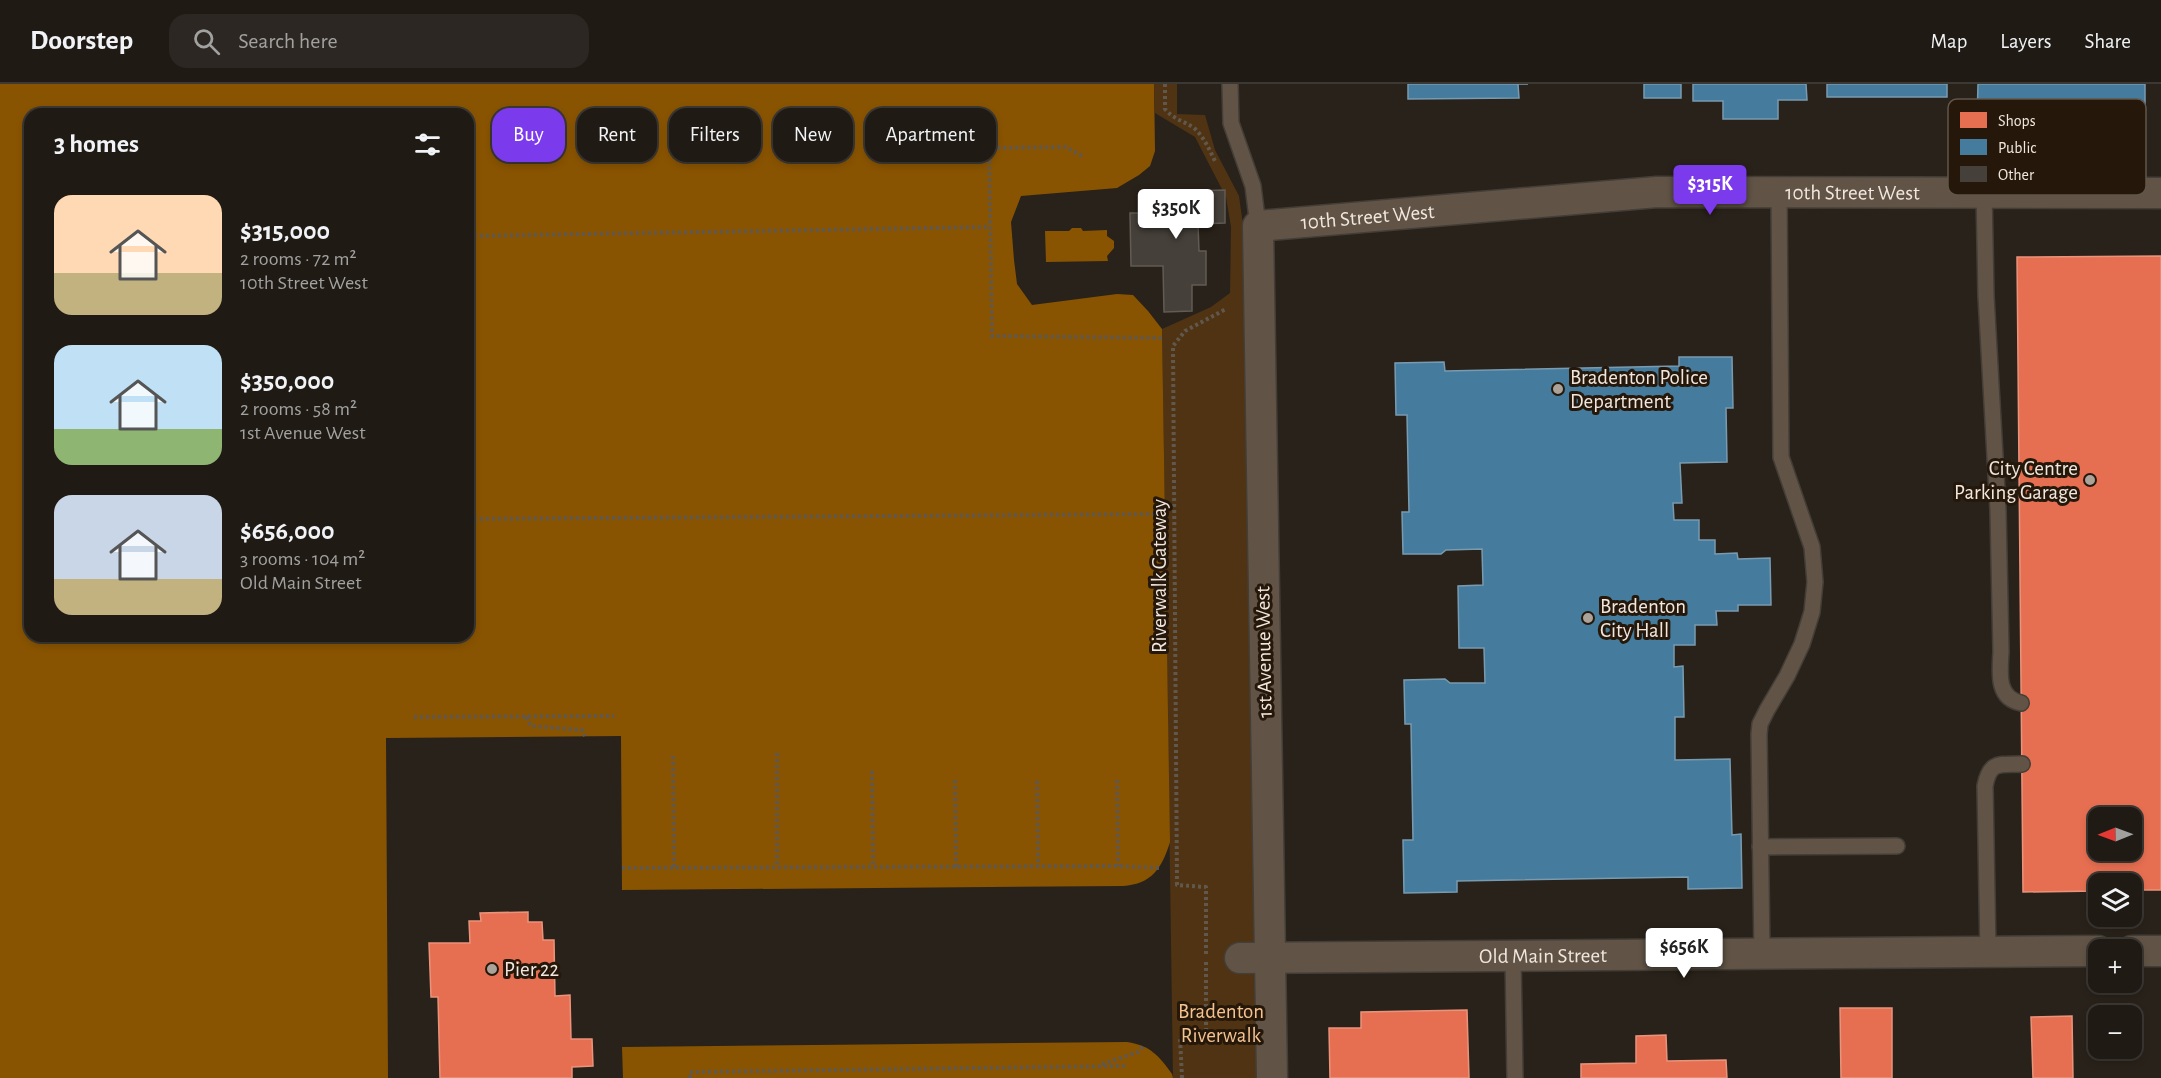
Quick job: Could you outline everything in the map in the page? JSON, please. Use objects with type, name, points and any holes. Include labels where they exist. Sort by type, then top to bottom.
[{"type":"street","name":"10th Street West","points":[[1257,226],[1657,192],[1948,191]]},
{"type":"street","name":"10th Street West","points":[[2146,193],[2161,193]]},
{"type":"street","name":"1st Avenue West","points":[[1257,226],[1255,958],[1272,1078]]},
{"type":"street","name":"Old Main Street","points":[[1255,958],[2088,951]]},
{"type":"street","points":[[2142,951],[2161,951]]},
{"type":"lane","points":[[1230,84],[1231,123],[1253,186],[1257,226]]},
{"type":"lane","points":[[1761,954],[1760,724],[1802,644],[1812,612],[1815,582],[1812,547],[1781,457],[1779,192]]},
{"type":"lane","points":[[1984,195],[1986,296],[1998,510],[2001,652],[1999,674],[2006,696],[2012,701],[2021,703]]},
{"type":"lane","points":[[1988,952],[1986,786],[1989,770],[1995,766],[2022,764]]},
{"type":"lane","points":[[1760,847],[1897,846]]},
{"type":"lane","points":[[1513,956],[1515,1078]]},
{"type":"path","points":[[1165,84],[1165,109],[1174,118],[1191,126],[1202,135],[1220,169]]},
{"type":"path","points":[[1082,156],[1065,147],[989,148],[992,336],[1162,338]]},
{"type":"path","points":[[474,236],[990,227]]},
{"type":"path","name":"Riverwalk Gateway","points":[[1182,1078],[1180,1038],[1206,1036],[1206,887],[1177,885],[1173,346],[1185,331],[1232,306]]},
{"type":"path","points":[[474,519],[1164,514]]},
{"type":"path","points":[[414,717],[614,716]]},
{"type":"path","points":[[526,717],[531,726],[582,730],[585,736]]},
{"type":"path","points":[[777,753],[777,867]]},
{"type":"path","points":[[673,756],[674,868]]},
{"type":"path","points":[[872,771],[873,867]]},
{"type":"path","points":[[955,780],[956,867]]},
{"type":"path","points":[[1117,780],[1118,866]]},
{"type":"path","points":[[1037,781],[1038,866]]},
{"type":"path","points":[[622,868],[1038,866],[1159,868]]},
{"type":"path","points":[[1088,1066],[1105,1064],[1138,1052],[1144,1045]]},
{"type":"path","points":[[690,1078],[690,1072],[1125,1066]]},
{"type":"green space","name":"Bradenton Riverwalk","points":[[1154,84],[1177,84],[1177,114],[1205,115],[1215,150],[1239,196],[1244,232],[1271,1078],[1173,1078],[1162,329],[1211,307],[1230,293],[1231,227],[1226,197],[1195,137],[1155,113]]},
{"type":"shaded area","points":[[0,84],[1154,84],[1155,151],[1150,166],[1117,188],[1021,196],[1011,222],[1017,284],[1032,305],[1117,294],[1133,295],[1162,329],[1170,842],[1159,867],[1149,878],[1133,885],[1123,886],[622,890],[621,736],[386,738],[388,1078],[0,1078]]},
{"type":"shaded area","points":[[1072,228],[1081,228],[1083,231],[1107,230],[1107,236],[1114,241],[1114,248],[1107,256],[1108,261],[1046,262],[1045,231],[1069,231]]},
{"type":"shaded area","points":[[1127,1042],[1153,1052],[1167,1067],[1173,1078],[623,1078],[622,1047]]},
{"type":"building: Shops","name":"City Centre Parking Garage","points":[[2161,256],[2161,890],[2142,890],[2142,873],[2088,873],[2088,891],[2023,892],[2017,257]]},
{"type":"building: Shops","name":"Pier 22","points":[[528,912],[528,922],[542,922],[543,940],[554,940],[555,996],[570,995],[571,1039],[592,1039],[593,1066],[572,1067],[572,1078],[440,1078],[438,997],[431,997],[429,943],[470,943],[469,921],[481,921],[480,913]]},
{"type":"building: Shops","points":[[1840,1008],[1892,1008],[1892,1078],[1841,1078]]},
{"type":"building: Shops","points":[[1467,1010],[1469,1078],[1330,1078],[1329,1028],[1361,1028],[1361,1012]]},
{"type":"building: Shops","points":[[2072,1016],[2073,1078],[2033,1078],[2031,1017]]},
{"type":"building: Shops","points":[[1666,1035],[1667,1061],[1726,1060],[1727,1078],[1581,1078],[1581,1064],[1636,1063],[1636,1036]]},
{"type":"building: Public","points":[[1408,84],[1518,84],[1519,98],[1408,99]]},
{"type":"building: Public","points":[[1644,84],[1681,84],[1681,98],[1644,98]]},
{"type":"building: Public","points":[[1693,84],[1806,84],[1807,100],[1778,100],[1778,119],[1723,119],[1723,101],[1693,101]]},
{"type":"building: Public","points":[[1827,84],[1947,84],[1947,97],[1827,97]]},
{"type":"building: Public","points":[[1978,84],[2145,84],[2145,99],[1978,99]]},
{"type":"building: Public","name":"Bradenton City Hall","points":[[1679,357],[1732,357],[1733,408],[1726,408],[1727,462],[1680,463],[1682,503],[1673,503],[1674,520],[1699,520],[1699,540],[1715,540],[1715,554],[1737,553],[1738,559],[1770,558],[1771,605],[1738,605],[1738,611],[1716,611],[1717,625],[1695,625],[1695,645],[1674,645],[1674,667],[1683,666],[1684,717],[1675,717],[1675,760],[1730,759],[1732,835],[1741,834],[1742,888],[1688,889],[1688,877],[1457,881],[1457,892],[1404,893],[1403,840],[1413,840],[1411,724],[1405,724],[1404,680],[1445,679],[1450,683],[1485,683],[1484,648],[1459,648],[1458,586],[1483,585],[1482,549],[1446,550],[1441,554],[1403,554],[1402,512],[1409,512],[1407,415],[1396,415],[1395,363],[1444,362],[1445,371],[1679,366]]},
{"type":"building: Other","points":[[1225,190],[1225,223],[1198,224],[1199,251],[1206,251],[1206,285],[1192,285],[1192,311],[1164,312],[1163,266],[1131,266],[1130,213],[1148,213],[1148,192]]},
{"type":"place","name":"Bradenton Police Department","points":[[1558,389]]},
{"type":"place","name":"City Centre Parking Garage","points":[[2090,480]]},
{"type":"place","name":"Bradenton City Hall","points":[[1588,618]]},
{"type":"place","name":"Pier 22","points":[[492,969]]}]
